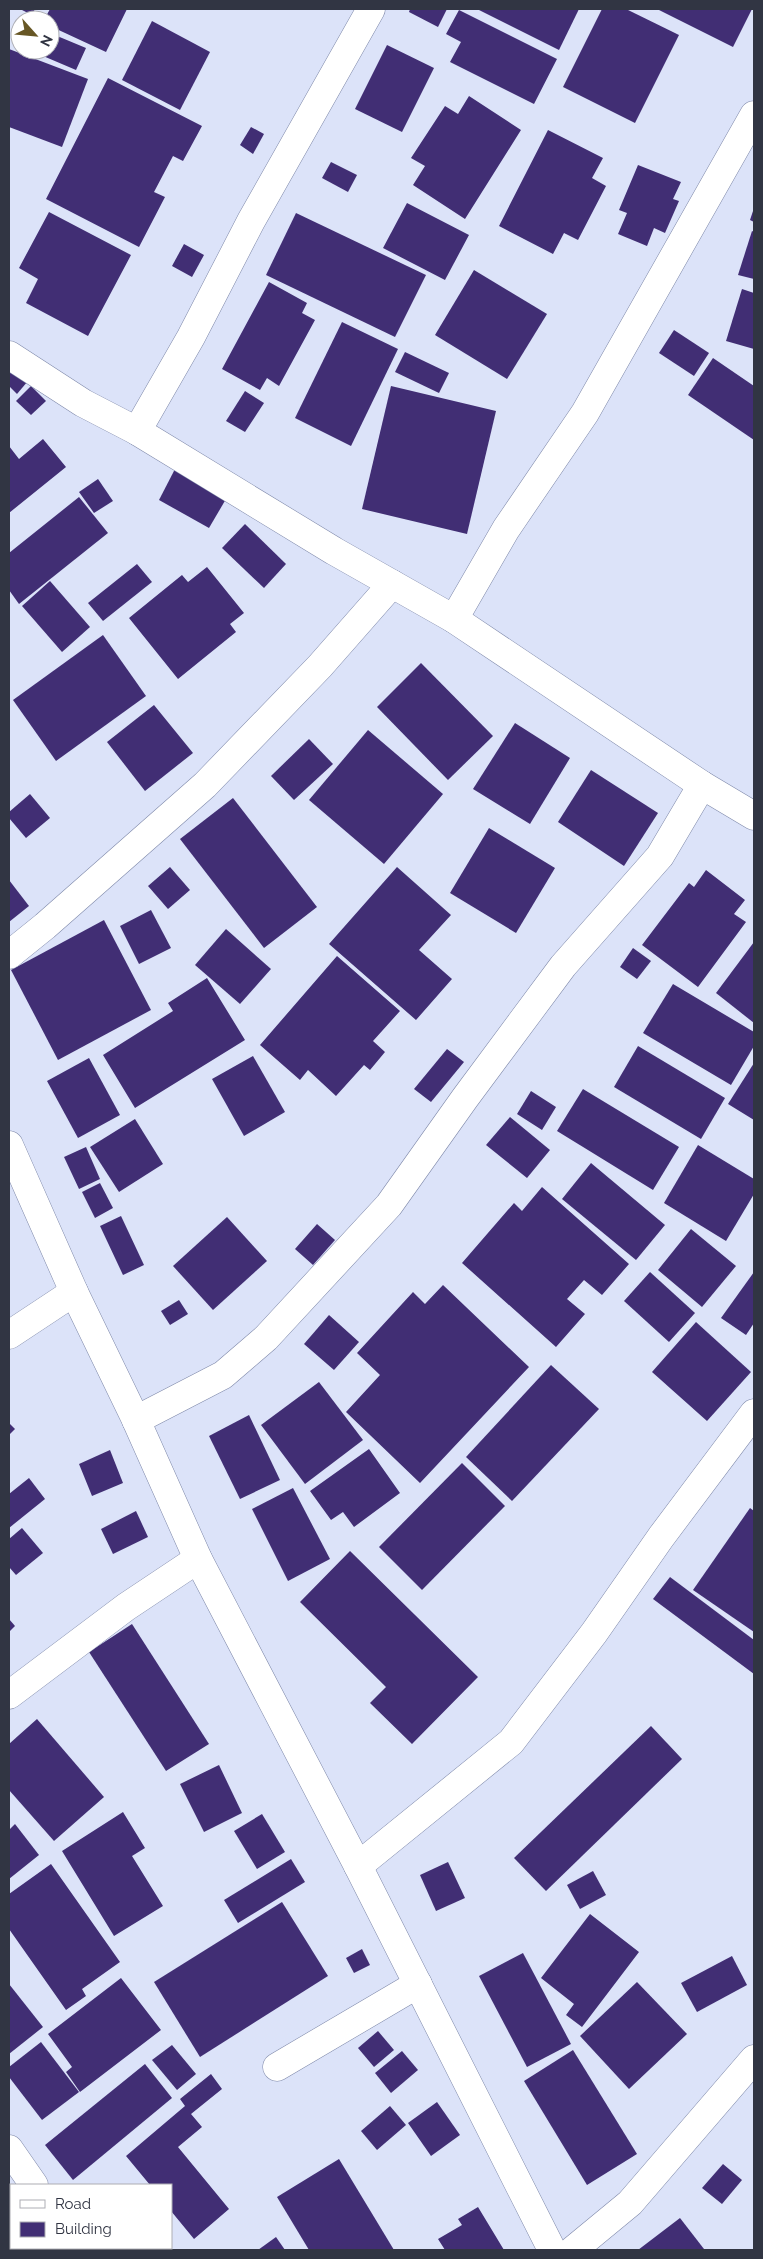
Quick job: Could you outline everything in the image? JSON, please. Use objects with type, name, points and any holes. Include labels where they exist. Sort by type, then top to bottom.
[{"type":"street","points":[[137,431],[191,337],[250,221],[371,9]]},
{"type":"street","points":[[454,619],[506,529],[584,413],[754,115]]},
{"type":"street","points":[[9,355],[83,403],[137,431],[392,584],[454,619],[702,785],[754,816]]},
{"type":"street","points":[[9,955],[45,926],[205,785],[320,666],[392,584]]},
{"type":"street","points":[[136,1420],[223,1375],[266,1338],[389,1205],[465,1098],[563,966],[660,856],[702,785]]},
{"type":"street","points":[[9,1145],[74,1292],[136,1420],[198,1559],[358,1866],[552,2250]]},
{"type":"street","points":[[9,1335],[74,1292]]},
{"type":"street","points":[[358,1866],[511,1742],[594,1633],[661,1537],[754,1413]]},
{"type":"street","points":[[9,1695],[126,1607],[198,1559]]},
{"type":"street","points":[[277,2067],[418,1984]]},
{"type":"street","points":[[573,2250],[630,2203],[754,2059]]},
{"type":"street","points":[[9,2149],[33,2184]]},
{"type":"building","points":[[127,9],[106,52],[60,31],[60,10],[49,10]]},
{"type":"building","points":[[410,9],[447,9],[438,27],[409,12]]},
{"type":"building","points":[[477,9],[579,9],[559,50]]},
{"type":"building","points":[[602,9],[626,9],[679,35],[635,123],[563,87]]},
{"type":"building","points":[[657,9],[752,9],[733,47]]},
{"type":"building","points":[[459,10],[557,59],[534,104],[450,62],[461,42],[446,34]]},
{"type":"building","points":[[152,21],[210,52],[180,110],[122,80]]},
{"type":"building","points":[[60,37],[86,48],[76,70],[52,60],[60,60]]},
{"type":"building","points":[[387,45],[434,68],[402,132],[355,109]]},
{"type":"building","points":[[9,49],[10,60],[38,60],[88,79],[62,147],[9,127]]},
{"type":"building","points":[[108,78],[202,126],[183,161],[173,156],[154,192],[165,197],[139,247],[46,199]]},
{"type":"building","points":[[469,96],[521,130],[465,219],[413,185],[425,166],[411,158],[445,106],[458,114]]},
{"type":"building","points":[[251,127],[264,134],[253,154],[240,145]]},
{"type":"building","points":[[548,130],[603,158],[592,178],[606,186],[578,240],[564,233],[553,254],[499,226]]},
{"type":"building","points":[[331,162],[357,175],[348,192],[322,178]]},
{"type":"building","points":[[638,165],[681,182],[673,199],[679,201],[665,233],[654,228],[647,246],[618,234],[627,213],[619,210]]},
{"type":"building","points":[[407,203],[469,235],[445,280],[383,248]]},
{"type":"building","points":[[754,208],[754,222],[750,220]]},
{"type":"building","points":[[49,212],[131,255],[88,336],[26,303],[38,279],[19,268]]},
{"type":"building","points":[[296,213],[426,275],[395,337],[266,275]]},
{"type":"building","points":[[752,231],[754,232],[754,279],[738,275]]},
{"type":"building","points":[[184,244],[204,255],[192,277],[172,266]]},
{"type":"building","points":[[474,270],[547,314],[507,379],[435,335]]},
{"type":"building","points":[[269,282],[307,303],[302,313],[315,320],[279,386],[267,378],[260,390],[222,369]]},
{"type":"building","points":[[742,289],[754,293],[754,349],[726,341]]},
{"type":"building","points":[[342,322],[398,349],[351,446],[295,418]]},
{"type":"building","points":[[674,330],[709,353],[694,376],[659,353]]},
{"type":"building","points":[[405,352],[449,373],[439,393],[395,372]]},
{"type":"building","points":[[713,358],[754,386],[754,440],[688,395]]},
{"type":"building","points":[[18,362],[33,375],[17,394],[9,386],[9,373]]},
{"type":"building","points":[[31,386],[46,401],[31,415],[16,401]]},
{"type":"building","points":[[391,386],[496,411],[467,534],[362,509]]},
{"type":"building","points":[[245,391],[264,403],[245,432],[226,421]]},
{"type":"building","points":[[43,439],[66,467],[9,513],[9,446],[19,459]]},
{"type":"building","points":[[175,469],[226,499],[209,528],[159,500]]},
{"type":"building","points":[[98,479],[113,501],[94,513],[79,492]]},
{"type":"building","points":[[79,497],[108,533],[19,604],[9,590],[9,553]]},
{"type":"building","points":[[245,524],[286,564],[264,588],[222,548]]},
{"type":"building","points":[[137,564],[152,582],[103,621],[88,603]]},
{"type":"building","points":[[207,567],[244,613],[230,624],[236,632],[178,679],[129,618],[182,575],[188,582]]},
{"type":"building","points":[[50,581],[90,627],[62,652],[22,606]]},
{"type":"building","points":[[103,635],[146,696],[56,761],[13,700]]},
{"type":"building","points":[[421,663],[493,736],[448,780],[377,707]]},
{"type":"building","points":[[154,705],[193,753],[145,791],[107,742]]},
{"type":"building","points":[[515,723],[570,758],[530,824],[473,789]]},
{"type":"building","points":[[368,730],[443,794],[384,864],[309,800]]},
{"type":"building","points":[[309,739],[333,764],[294,800],[271,776]]},
{"type":"building","points":[[591,770],[658,813],[624,866],[558,822]]},
{"type":"building","points":[[30,794],[50,818],[26,838],[9,818],[9,812]]},
{"type":"building","points":[[233,798],[317,907],[264,948],[180,839]]},
{"type":"building","points":[[489,828],[555,868],[516,933],[450,893]]},
{"type":"building","points":[[170,867],[190,890],[168,909],[148,886]]},
{"type":"building","points":[[397,867],[451,915],[419,950],[452,979],[416,1020],[329,944]]},
{"type":"building","points":[[706,870],[745,900],[734,914],[746,922],[698,987],[642,945],[689,883],[694,887]]},
{"type":"building","points":[[9,880],[29,906],[9,922]]},
{"type":"building","points":[[151,910],[171,948],[139,964],[120,926]]},
{"type":"building","points":[[104,920],[151,1010],[58,1060],[11,970]]},
{"type":"building","points":[[226,929],[271,969],[240,1004],[195,965]]},
{"type":"building","points":[[754,942],[754,1023],[716,993]]},
{"type":"building","points":[[633,948],[651,961],[637,979],[620,967]]},
{"type":"building","points":[[337,956],[400,1011],[373,1041],[385,1052],[370,1070],[364,1065],[336,1096],[308,1070],[300,1080],[260,1045]]},
{"type":"building","points":[[207,978],[245,1040],[135,1108],[103,1055],[173,1011],[168,1003]]},
{"type":"building","points":[[673,984],[754,1032],[754,1046],[731,1085],[643,1033]]},
{"type":"building","points":[[638,1046],[725,1098],[701,1139],[614,1087]]},
{"type":"building","points":[[447,1049],[464,1062],[431,1102],[414,1089]]},
{"type":"building","points":[[253,1056],[285,1112],[244,1136],[212,1079]]},
{"type":"building","points":[[89,1058],[120,1115],[78,1138],[47,1081]]},
{"type":"building","points":[[754,1063],[754,1120],[728,1104]]},
{"type":"building","points":[[583,1089],[679,1147],[653,1190],[557,1131]]},
{"type":"building","points":[[531,1091],[556,1107],[542,1130],[517,1114]]},
{"type":"building","points":[[510,1117],[550,1150],[527,1178],[486,1145]]},
{"type":"building","points":[[135,1119],[163,1164],[119,1192],[90,1147]]},
{"type":"building","points":[[698,1145],[754,1179],[754,1194],[726,1241],[664,1203]]},
{"type":"building","points":[[86,1147],[100,1179],[79,1189],[64,1157]]},
{"type":"building","points":[[591,1163],[665,1225],[636,1260],[562,1199]]},
{"type":"building","points":[[100,1183],[113,1208],[95,1218],[82,1192]]},
{"type":"building","points":[[542,1187],[629,1264],[602,1295],[584,1280],[567,1299],[585,1314],[556,1347],[462,1263],[514,1203],[522,1211]]},
{"type":"building","points":[[121,1216],[144,1265],[123,1275],[100,1226]]},
{"type":"building","points":[[227,1217],[267,1261],[213,1310],[173,1266]]},
{"type":"building","points":[[317,1224],[335,1240],[313,1265],[295,1249]]},
{"type":"building","points":[[691,1229],[736,1266],[702,1307],[658,1270]]},
{"type":"building","points":[[650,1272],[695,1313],[669,1342],[624,1301]]},
{"type":"building","points":[[754,1272],[754,1323],[746,1335],[721,1318]]},
{"type":"building","points":[[443,1285],[529,1367],[420,1483],[346,1412],[380,1375],[357,1353],[413,1292],[425,1304]]},
{"type":"building","points":[[179,1300],[188,1314],[170,1325],[161,1311]]},
{"type":"building","points":[[329,1315],[359,1342],[334,1370],[304,1344]]},
{"type":"building","points":[[696,1322],[751,1372],[707,1421],[652,1372]]},
{"type":"building","points":[[551,1365],[599,1409],[512,1501],[466,1457]]},
{"type":"building","points":[[319,1382],[363,1440],[305,1484],[261,1425]]},
{"type":"building","points":[[249,1415],[280,1480],[240,1499],[209,1436]]},
{"type":"building","points":[[9,1423],[15,1429],[9,1435]]},
{"type":"building","points":[[369,1449],[400,1493],[354,1527],[343,1512],[331,1520],[310,1491]]},
{"type":"building","points":[[110,1450],[123,1483],[92,1496],[79,1464]]},
{"type":"building","points":[[462,1463],[505,1506],[422,1590],[379,1547]]},
{"type":"building","points":[[29,1478],[45,1499],[9,1528],[9,1494]]},
{"type":"building","points":[[293,1488],[330,1559],[288,1581],[252,1509]]},
{"type":"building","points":[[750,1508],[754,1511],[754,1632],[693,1590]]},
{"type":"building","points":[[136,1511],[148,1537],[113,1554],[101,1529]]},
{"type":"building","points":[[22,1528],[43,1553],[16,1575],[9,1567],[9,1539]]},
{"type":"building","points":[[350,1551],[478,1677],[412,1744],[370,1703],[386,1687],[300,1602]]},
{"type":"building","points":[[670,1577],[754,1640],[754,1674],[653,1599]]},
{"type":"building","points":[[9,1619],[15,1626],[9,1632]]},
{"type":"building","points":[[132,1624],[209,1744],[166,1771],[89,1652]]},
{"type":"building","points":[[37,1719],[104,1797],[54,1841],[9,1790],[9,1744]]},
{"type":"building","points":[[651,1726],[682,1759],[546,1891],[514,1858]]},
{"type":"building","points":[[219,1765],[242,1813],[204,1832],[180,1784]]},
{"type":"building","points":[[123,1812],[145,1848],[132,1856],[163,1906],[114,1936],[62,1851]]},
{"type":"building","points":[[262,1814],[285,1852],[257,1869],[234,1831]]},
{"type":"building","points":[[15,1824],[39,1855],[9,1879],[9,1830]]},
{"type":"building","points":[[291,1859],[305,1882],[238,1923],[224,1900]]},
{"type":"building","points":[[448,1862],[465,1898],[436,1911],[420,1875]]},
{"type":"building","points":[[51,1864],[120,1962],[82,1989],[86,1996],[66,2010],[9,1929],[9,1894]]},
{"type":"building","points":[[593,1871],[606,1895],[580,1909],[567,1885]]},
{"type":"building","points":[[282,1902],[328,1976],[200,2057],[154,1982]]},
{"type":"building","points":[[590,1914],[639,1952],[582,2027],[566,2015],[574,2004],[541,1978]]},
{"type":"building","points":[[362,1949],[370,1965],[354,1973],[346,1958]]},
{"type":"building","points":[[523,1953],[571,2044],[527,2067],[479,1976]]},
{"type":"building","points":[[732,1956],[747,1985],[697,2012],[681,1983]]},
{"type":"building","points":[[121,1978],[161,2030],[80,2092],[66,2072],[72,2067],[48,2034]]},
{"type":"building","points":[[637,1982],[687,2034],[629,2089],[580,2036]]},
{"type":"building","points":[[9,1984],[43,2027],[9,2054]]},
{"type":"building","points":[[378,2031],[394,2050],[374,2067],[358,2048]]},
{"type":"building","points":[[41,2042],[79,2092],[42,2120],[9,2077],[9,2067]]},
{"type":"building","points":[[172,2045],[196,2074],[177,2090],[152,2060]]},
{"type":"building","points":[[573,2050],[637,2154],[587,2185],[524,2081]]},
{"type":"building","points":[[402,2051],[418,2070],[391,2093],[375,2073]]},
{"type":"building","points":[[145,2064],[172,2098],[73,2180],[45,2145]]},
{"type":"building","points":[[211,2074],[222,2089],[191,2114],[202,2127],[178,2147],[229,2209],[194,2239],[172,2212],[172,2184],[149,2184],[126,2156],[185,2106],[180,2099]]},
{"type":"building","points":[[437,2102],[460,2135],[431,2156],[408,2123]]},
{"type":"building","points":[[390,2106],[406,2125],[377,2150],[361,2131]]},
{"type":"building","points":[[339,2159],[394,2250],[309,2250],[277,2197]]},
{"type":"building","points":[[723,2164],[742,2180],[722,2204],[702,2188]]},
{"type":"building","points":[[478,2207],[504,2250],[445,2250],[438,2239],[462,2225],[458,2219]]},
{"type":"building","points":[[680,2218],[704,2249],[638,2250]]},
{"type":"building","points":[[276,2237],[285,2250],[258,2250]]}]
